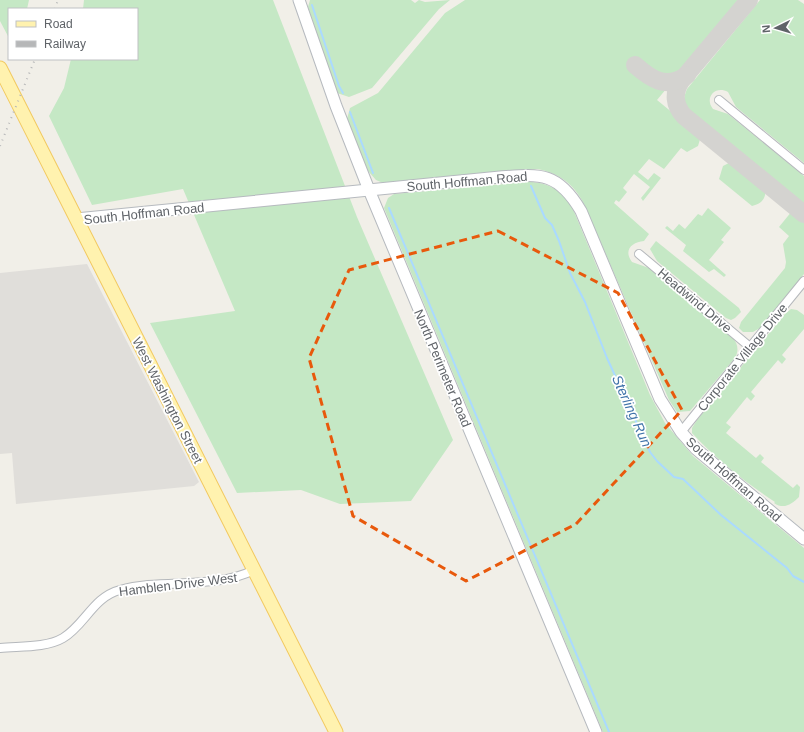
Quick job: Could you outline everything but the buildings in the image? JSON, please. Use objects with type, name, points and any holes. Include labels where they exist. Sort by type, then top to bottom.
[{"type":"main road","name":"West Washington Street","points":[[0,68],[336,732]]},
{"type":"street","name":"North Perimeter Road","points":[[299,0],[336,106],[369,190],[596,732]]},
{"type":"street","points":[[719,100],[804,170]]},
{"type":"street","name":"South Hoffman Road","points":[[76,220],[369,190],[534,175],[553,180],[567,189],[581,211],[660,399],[680,432],[696,449],[804,539]]},
{"type":"street","name":"Headwind Drive","points":[[639,254],[750,347]]},
{"type":"street","name":"Corporate Village Drive","points":[[680,432],[804,282]]},
{"type":"street","name":"Hamblen Drive West","points":[[0,648],[47,644],[60,640],[68,634],[102,598],[120,590],[232,579],[254,570]]},
{"type":"highlighted area","points":[[498,231],[618,293],[682,410],[576,524],[466,581],[353,516],[309,358],[349,270]]},
{"type":"shaded area","points":[[87,264],[199,482],[194,486],[16,504],[12,453],[0,454],[0,273]]},
{"type":"green space","points":[[0,0],[29,0],[27,8],[8,8],[8,36],[0,21]]},
{"type":"green space","points":[[84,0],[273,0],[357,217],[453,440],[411,501],[340,504],[301,490],[237,493],[150,323],[235,311],[183,189],[92,205],[49,116],[64,88],[71,60],[138,60],[138,8],[83,8]]},
{"type":"green space","points":[[310,0],[411,0],[415,3],[419,0],[425,2],[450,0],[439,9],[372,88],[349,97],[337,93],[308,7]]},
{"type":"green space","points":[[465,0],[740,0],[657,100],[701,136],[698,146],[687,152],[681,148],[664,169],[649,159],[638,172],[648,180],[654,173],[661,178],[643,201],[641,198],[650,187],[634,174],[623,188],[627,192],[619,202],[616,200],[614,203],[649,234],[644,241],[636,243],[630,247],[628,254],[632,262],[649,268],[733,338],[737,345],[737,353],[735,358],[690,411],[677,412],[669,400],[584,204],[576,191],[565,180],[552,173],[537,169],[383,183],[376,180],[368,171],[347,119],[350,108],[378,93],[445,13]]},
{"type":"green space","points":[[760,0],[798,0],[804,4],[804,163],[736,107],[728,92],[723,90],[715,91],[710,97],[710,101],[713,109],[728,114],[804,176],[804,207],[700,121],[687,107],[684,100],[687,89]]},
{"type":"green space","points":[[733,161],[766,189],[764,198],[761,202],[752,206],[719,179],[723,166]]},
{"type":"green space","points":[[536,182],[555,189],[565,197],[573,209],[650,395],[665,423],[693,456],[804,548],[804,732],[603,732],[384,208],[388,198],[394,194]]},
{"type":"green space","points":[[708,208],[731,228],[721,240],[724,242],[709,260],[726,275],[724,277],[714,269],[709,272],[683,251],[686,245],[665,228],[667,226],[673,231],[679,224],[685,229],[698,214],[702,216]]},
{"type":"green space","points":[[792,211],[804,220],[804,274],[760,328],[753,332],[743,332],[739,328],[741,322],[785,268],[786,262],[783,244],[789,236],[779,227]]},
{"type":"green space","points":[[656,241],[739,308],[741,312],[731,320],[726,318],[657,261],[650,249]]},
{"type":"green space","points":[[791,309],[797,310],[804,315],[804,329],[782,355],[786,359],[782,364],[778,360],[751,392],[755,396],[751,401],[747,397],[726,423],[731,427],[726,433],[756,458],[760,454],[764,458],[761,462],[793,488],[797,484],[800,487],[799,497],[794,502],[781,506],[774,503],[775,502],[742,479],[721,461],[692,433],[692,428],[785,314]]},
{"type":"waterway","points":[[312,5],[339,86],[343,93]]},
{"type":"waterway","points":[[350,112],[373,173]]},
{"type":"waterway","name":"Sterling Run","points":[[531,186],[545,218],[552,225],[570,273],[585,302],[607,358],[650,452],[674,477],[683,479],[721,515],[787,568],[793,576],[804,582]]},
{"type":"waterway","points":[[389,208],[609,732]]},
{"type":"taxiway","points":[[749,0],[678,85],[676,94],[678,108],[684,116],[804,214]]},
{"type":"taxiway","points":[[635,65],[647,75],[659,81],[672,82],[687,75]]},
{"type":"railway","points":[[55,8],[58,0]]},
{"type":"railway","points":[[0,146],[35,60]]}]
